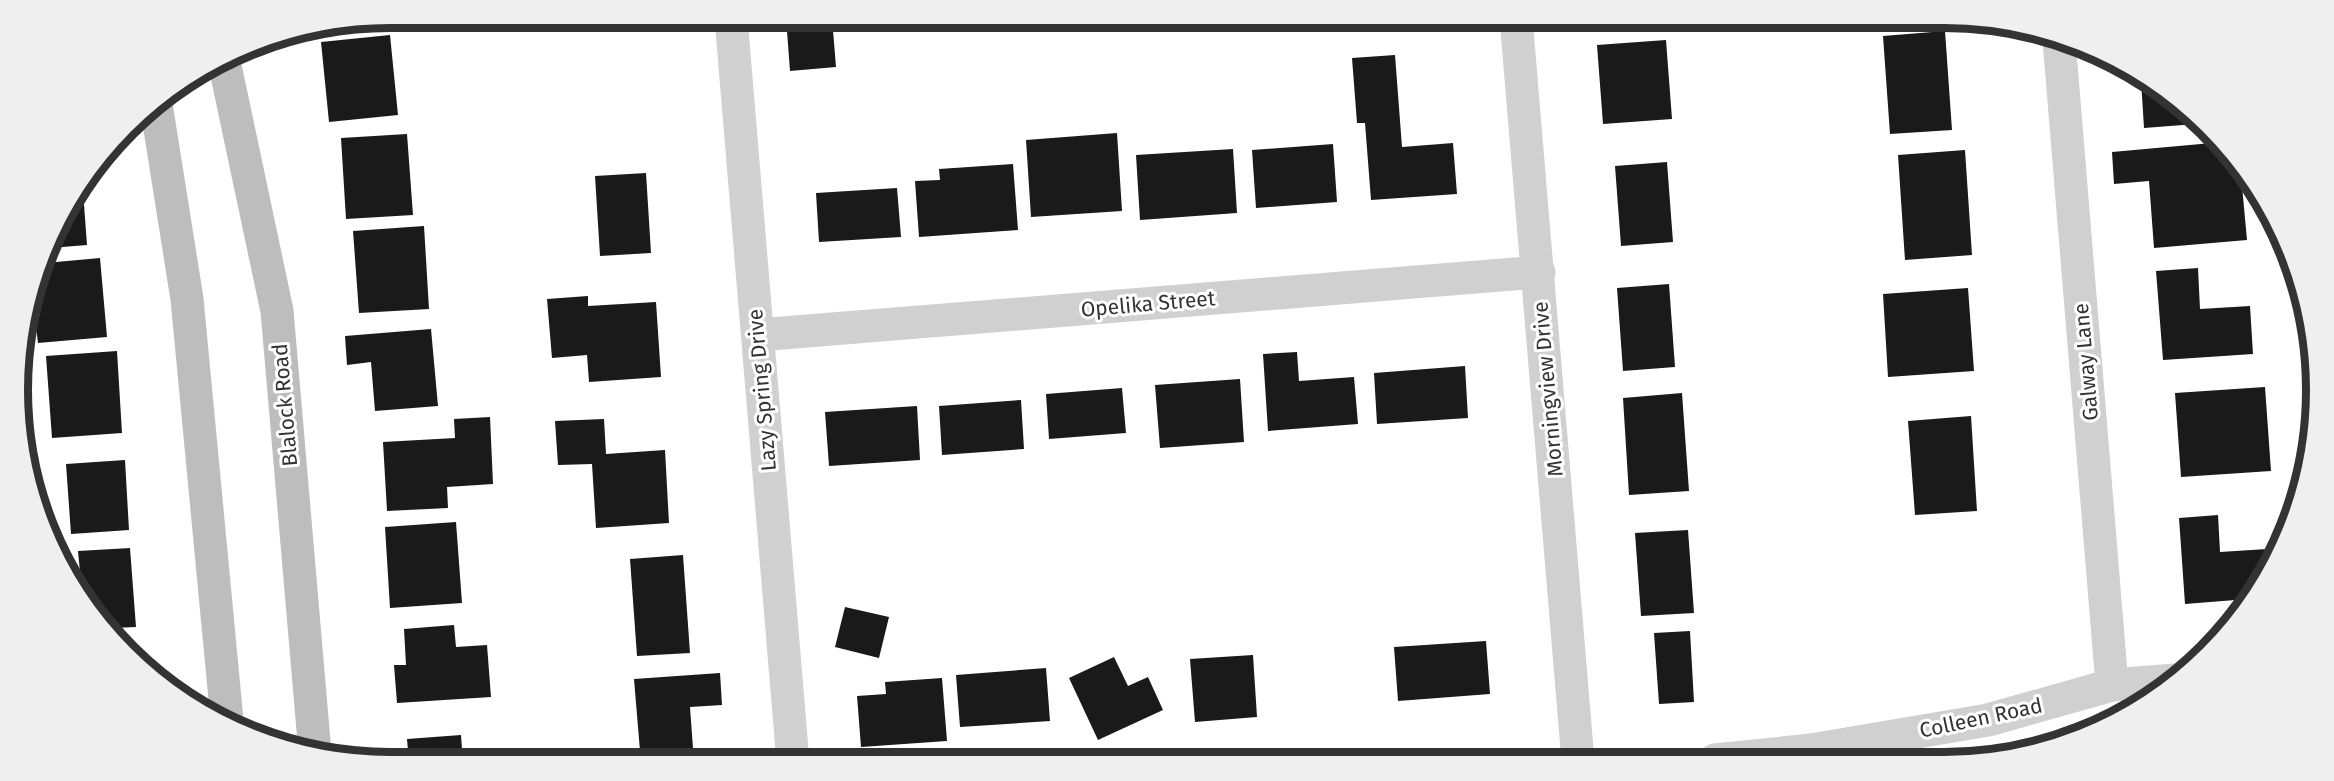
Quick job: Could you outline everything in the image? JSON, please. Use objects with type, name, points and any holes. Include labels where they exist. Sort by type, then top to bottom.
[{"type":"main road","name":"Blalock Road","points":[[225,68],[277,311],[314,745]]},
{"type":"main road","points":[[157,113],[187,299],[226,713]]},
{"type":"street","name":"Lazy Spring Drive","points":[[732,28],[792,752]]},
{"type":"street","name":"Morningview Drive","points":[[1517,28],[1577,752]]},
{"type":"street","name":"Galway Lane","points":[[2060,48],[2112,685]]},
{"type":"street","name":"Opelika Street","points":[[758,335],[1539,272]]},
{"type":"street","name":"Colleen Road","points":[[1792,752],[1988,720],[2112,685],[2159,681]]},
{"type":"building","points":[[787,28],[833,28],[836,67],[790,71]]},
{"type":"building","points":[[1945,31],[1952,130],[1890,134],[1883,36]]},
{"type":"building","points":[[390,35],[398,115],[329,122],[321,42]]},
{"type":"building","points":[[1666,40],[1672,119],[1603,124],[1597,45]]},
{"type":"building","points":[[1395,55],[1402,147],[1453,143],[1457,194],[1371,200],[1365,123],[1357,123],[1352,58]]},
{"type":"building","points":[[2141,88],[2164,103],[2189,125],[2144,128]]},
{"type":"building","points":[[1117,133],[1122,211],[1031,217],[1026,140]]},
{"type":"building","points":[[407,134],[413,215],[346,219],[341,138]]},
{"type":"building","points":[[2207,143],[2242,186],[2247,240],[2154,248],[2149,181],[2114,184],[2112,152]]},
{"type":"building","points":[[1333,144],[1337,202],[1256,208],[1252,150]]},
{"type":"building","points":[[1233,149],[1237,213],[1140,220],[1136,155]]},
{"type":"building","points":[[1965,150],[1972,255],[1905,260],[1898,155]]},
{"type":"building","points":[[1667,162],[1673,242],[1621,246],[1615,166]]},
{"type":"building","points":[[1013,164],[1018,230],[919,237],[915,181],[940,180],[939,169]]},
{"type":"building","points":[[646,173],[651,253],[600,256],[595,176]]},
{"type":"building","points":[[897,188],[901,237],[819,242],[816,193]]},
{"type":"building","points":[[84,199],[87,245],[58,247]]},
{"type":"building","points":[[424,226],[429,309],[359,313],[353,231]]},
{"type":"building","points":[[100,258],[107,337],[38,343],[35,319],[52,262]]},
{"type":"building","points":[[2198,268],[2200,309],[2250,306],[2253,354],[2163,360],[2156,271]]},
{"type":"building","points":[[1669,284],[1675,367],[1623,371],[1617,288]]},
{"type":"building","points":[[1968,288],[1974,371],[1888,377],[1883,294]]},
{"type":"building","points":[[588,296],[588,306],[656,302],[661,377],[589,382],[587,355],[552,358],[547,299]]},
{"type":"building","points":[[431,329],[438,406],[375,411],[371,362],[347,365],[345,336]]},
{"type":"building","points":[[117,351],[122,433],[52,438],[46,356]]},
{"type":"building","points":[[1297,352],[1299,381],[1354,377],[1358,424],[1268,431],[1263,354]]},
{"type":"building","points":[[1465,366],[1468,418],[1377,424],[1374,373]]},
{"type":"building","points":[[1240,379],[1244,442],[1160,448],[1155,385]]},
{"type":"building","points":[[2265,387],[2271,471],[2181,477],[2175,393]]},
{"type":"building","points":[[1122,388],[1126,433],[1049,439],[1046,394]]},
{"type":"building","points":[[1682,393],[1689,491],[1629,495],[1623,398]]},
{"type":"building","points":[[1021,400],[1024,449],[942,455],[939,406]]},
{"type":"building","points":[[917,406],[920,460],[829,466],[825,412]]},
{"type":"building","points":[[1971,416],[1977,511],[1915,515],[1908,421]]},
{"type":"building","points":[[490,417],[493,484],[447,487],[448,508],[387,511],[383,442],[455,438],[454,419]]},
{"type":"building","points":[[604,419],[606,454],[665,450],[669,523],[596,528],[592,464],[558,465],[555,421]]},
{"type":"building","points":[[125,460],[129,530],[71,534],[66,464]]},
{"type":"building","points":[[2218,515],[2220,552],[2267,549],[2257,572],[2239,600],[2185,604],[2179,518]]},
{"type":"building","points":[[456,522],[462,603],[390,608],[385,527]]},
{"type":"building","points":[[1688,530],[1694,613],[1641,616],[1635,533]]},
{"type":"building","points":[[130,548],[136,627],[117,628],[103,611],[78,572],[80,572],[78,551]]},
{"type":"building","points":[[683,555],[690,653],[637,656],[630,559]]},
{"type":"building","points":[[845,607],[889,617],[879,658],[835,647]]},
{"type":"building","points":[[454,625],[456,647],[487,645],[491,697],[397,703],[394,665],[406,665],[404,629]]},
{"type":"building","points":[[1690,631],[1694,702],[1659,704],[1654,633]]},
{"type":"building","points":[[1486,641],[1490,694],[1398,701],[1394,647]]},
{"type":"building","points":[[1253,655],[1257,717],[1195,722],[1190,659]]},
{"type":"building","points":[[1114,657],[1128,686],[1148,677],[1163,710],[1098,740],[1069,678]]},
{"type":"building","points":[[1046,668],[1050,721],[960,727],[956,675]]},
{"type":"building","points":[[720,673],[722,705],[690,707],[693,752],[640,752],[634,679]]},
{"type":"building","points":[[942,678],[947,741],[861,747],[857,696],[886,694],[885,682]]},
{"type":"building","points":[[461,735],[462,752],[408,752],[407,739]]}]
